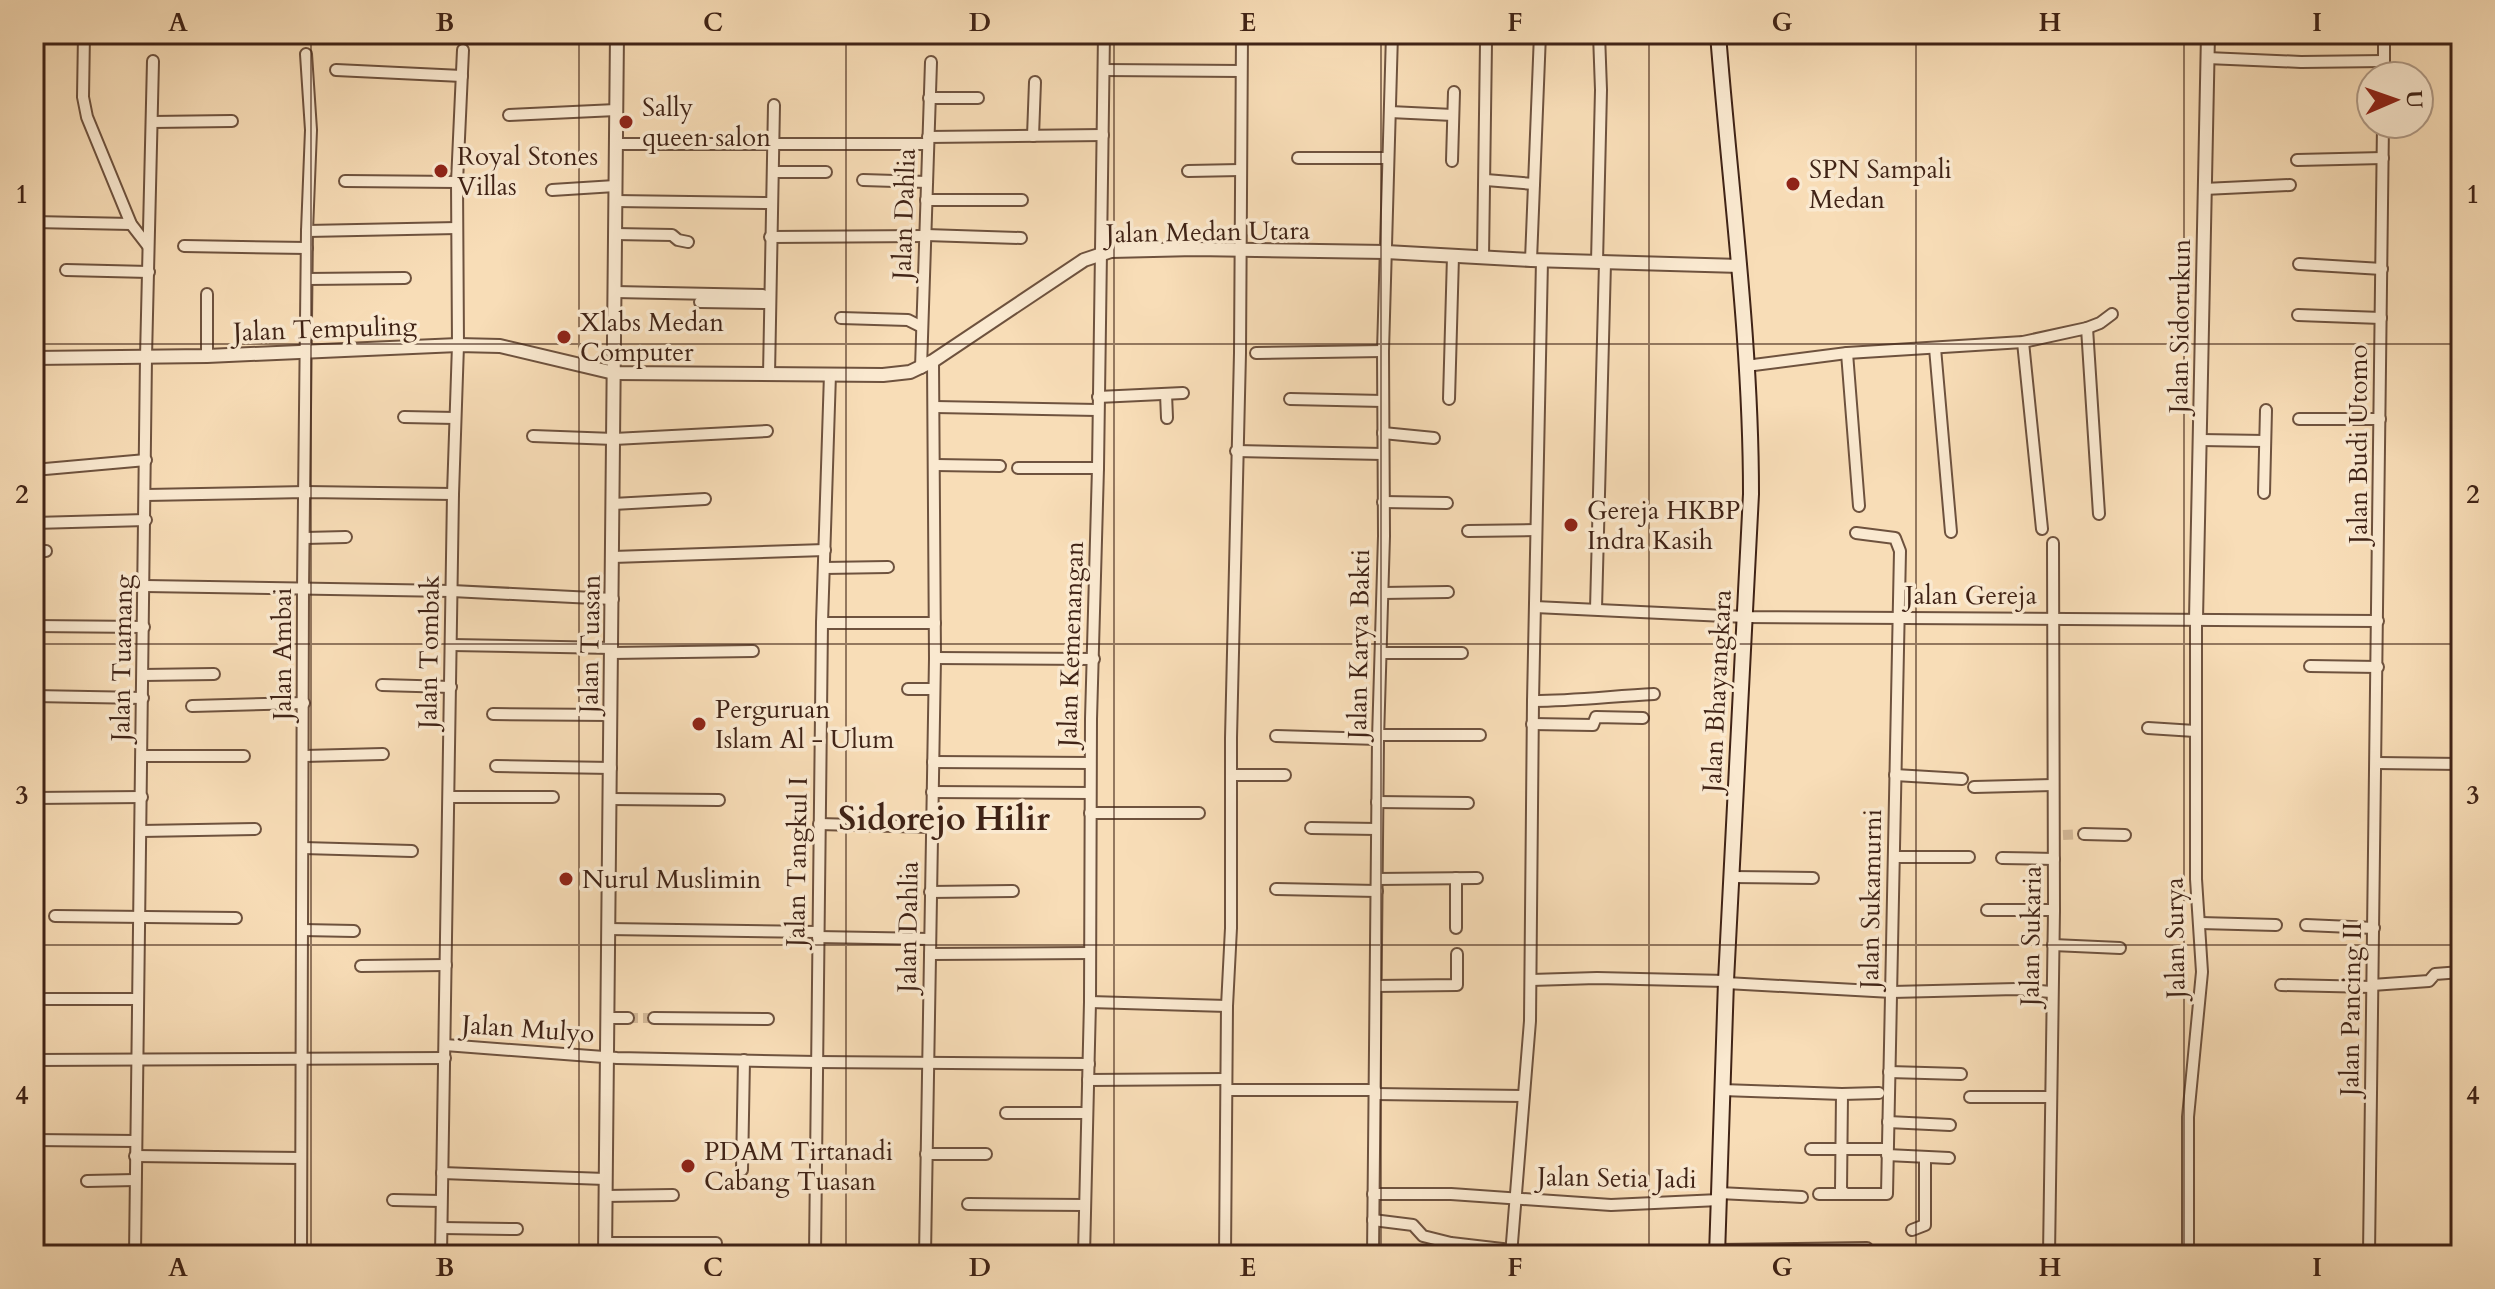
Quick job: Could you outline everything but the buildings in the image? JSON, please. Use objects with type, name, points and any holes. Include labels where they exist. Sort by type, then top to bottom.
[{"type":"main road","name":"Jalan Bhayangkara","points":[[1717,1253],[1726,982],[1751,494],[1740,266],[1718,34]]},
{"type":"street","points":[[84,34],[83,97],[87,117],[131,224],[148,246]]},
{"type":"street","name":"Jalan Tuasan","points":[[605,1249],[617,34]]},
{"type":"street","name":"Jalan Kemenangan","points":[[1084,1255],[1104,34]]},
{"type":"street","points":[[1225,1255],[1240,353],[1242,34]]},
{"type":"street","name":"Jalan Karya Bakti","points":[[1373,1255],[1377,802],[1383,593],[1383,351],[1392,34]]},
{"type":"street","points":[[1373,1220],[1413,1225],[1421,1235],[1451,1243],[1511,1252],[1531,980],[1536,530],[1534,184],[1540,34]]},
{"type":"street","points":[[1596,609],[1601,262],[1599,34]]},
{"type":"street","name":"Jalan Sidorukun","points":[[2196,619],[2208,34]]},
{"type":"street","points":[[2384,34],[2384,60]]},
{"type":"street","points":[[1483,257],[1486,43]]},
{"type":"street","name":"Jalan Tombak","points":[[441,1255],[458,345],[457,182],[463,50]]},
{"type":"street","name":"Jalan Ambai","points":[[301,1255],[303,589],[311,130],[306,54]]},
{"type":"street","points":[[2207,58],[2355,61]]},
{"type":"street","name":"Jalan Tuamang","points":[[135,1255],[146,357],[153,61]]},
{"type":"street","name":"Jalan Dahlia","points":[[921,368],[931,62]]},
{"type":"street","points":[[336,70],[462,76]]},
{"type":"street","points":[[1104,70],[1241,71]]},
{"type":"street","points":[[1033,136],[1035,82]]},
{"type":"street","points":[[1452,161],[1454,92]]},
{"type":"street","points":[[929,98],[978,98]]},
{"type":"street","points":[[769,375],[766,299],[774,105]]},
{"type":"street","points":[[509,115],[616,110]]},
{"type":"street","points":[[1390,112],[1453,115]]},
{"type":"street","points":[[152,122],[232,121]]},
{"type":"street","points":[[615,144],[774,144],[1103,135]]},
{"type":"street","name":"Jalan Budi Utomo","points":[[2377,763],[2383,140]]},
{"type":"street","points":[[1298,158],[1388,158]]},
{"type":"street","points":[[2297,160],[2383,158]]},
{"type":"street","points":[[1188,171],[1240,170]]},
{"type":"street","points":[[773,172],[826,172]]},
{"type":"street","points":[[863,180],[927,182]]},
{"type":"street","points":[[1486,180],[1534,184]]},
{"type":"street","points":[[345,181],[457,182]]},
{"type":"street","points":[[2204,189],[2290,185]]},
{"type":"street","points":[[552,190],[615,186]]},
{"type":"street","points":[[926,200],[1022,200]]},
{"type":"street","points":[[615,201],[771,203]]},
{"type":"street","points":[[34,222],[131,224]]},
{"type":"street","points":[[307,231],[457,228]]},
{"type":"street","points":[[615,234],[672,235],[688,242]]},
{"type":"street","points":[[770,237],[926,235],[1021,238]]},
{"type":"street","points":[[184,246],[307,248]]},
{"type":"street","name":"Jalan Medan Utara","points":[[614,373],[897,374],[921,368],[933,361],[1084,260],[1102,252],[1148,249],[1386,252],[1740,266]]},
{"type":"street","points":[[1449,399],[1453,256]]},
{"type":"street","points":[[2299,264],[2382,269]]},
{"type":"street","points":[[66,270],[149,272]]},
{"type":"street","points":[[307,279],[405,278]]},
{"type":"street","points":[[615,292],[766,299]]},
{"type":"street","points":[[207,294],[207,356]]},
{"type":"street","points":[[700,302],[766,299]]},
{"type":"street","points":[[1746,366],[1847,353],[2023,342],[2087,328],[2112,314]]},
{"type":"street","points":[[2298,315],[2381,318]]},
{"type":"street","points":[[841,318],[908,320],[922,327]]},
{"type":"street","points":[[2087,328],[2099,514]]},
{"type":"street","points":[[2023,342],[2042,529]]},
{"type":"street","name":"Jalan Tempuling","points":[[34,358],[207,356],[458,345],[500,346],[614,373]]},
{"type":"street","points":[[1935,348],[1951,532]]},
{"type":"street","points":[[1256,353],[1383,351]]},
{"type":"street","points":[[1847,353],[1859,506]]},
{"type":"street","name":"Jalan Dahlia","points":[[925,1255],[935,658],[933,361]]},
{"type":"street","name":"Jalan Tangkul I","points":[[815,1255],[822,623],[830,374]]},
{"type":"street","points":[[1098,397],[1183,393]]},
{"type":"street","points":[[1166,394],[1167,418]]},
{"type":"street","points":[[1290,399],[1383,401]]},
{"type":"street","points":[[935,407],[1097,410]]},
{"type":"street","points":[[2264,493],[2266,410]]},
{"type":"street","points":[[404,417],[455,418]]},
{"type":"street","points":[[2299,419],[2380,419]]},
{"type":"street","points":[[533,436],[614,439],[767,431]]},
{"type":"street","points":[[1383,433],[1434,438]]},
{"type":"street","points":[[2201,440],[2265,441]]},
{"type":"street","points":[[1236,451],[1383,454]]},
{"type":"street","points":[[34,470],[146,460]]},
{"type":"street","points":[[936,465],[1000,466]]},
{"type":"street","points":[[1018,468],[1098,468]]},
{"type":"street","points":[[146,495],[306,492],[453,494]]},
{"type":"street","points":[[613,504],[705,499]]},
{"type":"street","points":[[1383,502],[1447,503]]},
{"type":"street","points":[[34,523],[146,520]]},
{"type":"street","points":[[1468,531],[1536,530]]},
{"type":"street","name":"Jalan Sukamurni","points":[[1846,1194],[1887,1194],[1892,992],[1898,543],[1891,537],[1856,533]]},
{"type":"street","points":[[305,538],[346,537]]},
{"type":"street","name":"Jalan Sukaria","points":[[2049,1255],[2051,992],[2054,859],[2058,835],[2053,785],[2053,543]]},
{"type":"street","points":[[613,557],[825,550]]},
{"type":"street","points":[[824,568],[888,567]]},
{"type":"street","points":[[145,586],[452,591],[613,599]]},
{"type":"street","points":[[1383,593],[1448,592]]},
{"type":"street","name":"Jalan Gereja","points":[[1535,607],[1746,617],[2378,621]]},
{"type":"street","name":"Jalan Surya","points":[[2188,1255],[2188,1117],[2202,972],[2196,879],[2196,619]]},
{"type":"street","points":[[822,623],[935,623]]},
{"type":"street","points":[[34,626],[144,627]]},
{"type":"street","points":[[452,645],[753,651]]},
{"type":"street","points":[[1382,653],[1462,653]]},
{"type":"street","points":[[935,658],[1094,659]]},
{"type":"street","points":[[2310,666],[2378,667]]},
{"type":"street","points":[[143,675],[214,674]]},
{"type":"street","points":[[382,685],[451,687]]},
{"type":"street","points":[[908,689],[934,689]]},
{"type":"street","points":[[1533,701],[1584,701],[1594,697],[1654,694]]},
{"type":"street","points":[[34,696],[143,698]]},
{"type":"street","points":[[192,706],[304,703]]},
{"type":"street","points":[[493,714],[611,715]]},
{"type":"street","points":[[1532,724],[1593,725],[1596,717],[1643,718]]},
{"type":"street","points":[[2148,728],[2195,731]]},
{"type":"street","points":[[1276,736],[1480,735]]},
{"type":"street","points":[[304,756],[383,754]]},
{"type":"street","points":[[142,756],[244,756]]},
{"type":"street","points":[[933,762],[1090,763]]},
{"type":"street","points":[[2377,763],[2461,764]]},
{"type":"street","name":"Jalan Pancing II","points":[[2369,1255],[2377,763]]},
{"type":"street","points":[[496,766],[611,768]]},
{"type":"street","points":[[1231,775],[1285,775]]},
{"type":"street","points":[[1895,775],[1962,779]]},
{"type":"street","points":[[1974,787],[2053,785]]},
{"type":"street","points":[[932,792],[1090,793]]},
{"type":"street","points":[[34,798],[142,797]]},
{"type":"street","points":[[450,797],[553,797]]},
{"type":"street","points":[[611,799],[719,800]]},
{"type":"street","points":[[1377,802],[1468,803]]},
{"type":"street","points":[[1090,813],[1199,813]]},
{"type":"street","points":[[819,824],[932,827]]},
{"type":"street","points":[[1311,828],[1377,829]]},
{"type":"street","points":[[141,831],[255,829]]},
{"type":"street","points":[[2084,834],[2125,835]]},
{"type":"street","points":[[303,848],[412,851]]},
{"type":"street","points":[[1894,857],[1969,857]]},
{"type":"street","points":[[2002,858],[2054,859]]},
{"type":"street","points":[[1732,877],[1813,878]]},
{"type":"street","points":[[1456,878],[1456,928]]},
{"type":"street","points":[[1377,879],[1477,878]]},
{"type":"street","points":[[1276,889],[1377,891]]},
{"type":"street","points":[[930,892],[1013,891]]},
{"type":"street","points":[[1987,910],[2054,910]]},
{"type":"street","points":[[55,916],[236,918]]},
{"type":"street","points":[[2200,923],[2276,925]]},
{"type":"street","points":[[2306,925],[2374,928]]},
{"type":"street","points":[[608,929],[930,939]]},
{"type":"street","points":[[303,930],[354,931]]},
{"type":"street","points":[[2053,945],[2120,948]]},
{"type":"street","points":[[930,954],[1089,953]]},
{"type":"street","points":[[1376,986],[1457,985],[1457,954]]},
{"type":"street","points":[[361,966],[446,965]]},
{"type":"street","points":[[2281,985],[2372,986],[2429,981],[2435,974],[2461,972]]},
{"type":"street","points":[[1531,980],[1597,978],[1726,982],[1892,992],[2016,989],[2051,992]]},
{"type":"street","points":[[46,999],[138,999]]},
{"type":"street","points":[[1090,1002],[1227,1006]]},
{"type":"street","points":[[607,1018],[628,1018]]},
{"type":"street","points":[[654,1018],[768,1019]]},
{"type":"street","name":"Jalan Mulyo","points":[[445,1045],[607,1057],[1089,1064]]},
{"type":"street","points":[[34,1060],[445,1058]]},
{"type":"street","points":[[742,1170],[744,1060]]},
{"type":"street","points":[[1889,1072],[1961,1074]]},
{"type":"street","points":[[1088,1080],[1523,1096]]},
{"type":"street","points":[[1722,1090],[1879,1093]]},
{"type":"street","points":[[1842,1094],[1841,1190],[1846,1194]]},
{"type":"street","points":[[1970,1097],[2051,1097]]},
{"type":"street","points":[[1006,1113],[1086,1113]]},
{"type":"street","points":[[1888,1122],[1950,1125]]},
{"type":"street","points":[[34,1140],[136,1141]]},
{"type":"street","points":[[1811,1149],[1949,1158]]},
{"type":"street","points":[[926,1154],[986,1154]]},
{"type":"street","points":[[135,1156],[301,1158]]},
{"type":"street","points":[[1912,1230],[1925,1225],[1925,1157]]},
{"type":"street","points":[[442,1173],[605,1179]]},
{"type":"street","points":[[87,1181],[135,1180]]},
{"type":"street","name":"Jalan Setia Jadi","points":[[1373,1194],[1451,1194],[1611,1205],[1719,1197],[1802,1197]]},
{"type":"street","points":[[1819,1194],[1846,1194]]},
{"type":"street","points":[[605,1196],[673,1195]]},
{"type":"street","points":[[393,1200],[441,1201]]},
{"type":"street","points":[[968,1204],[1085,1205]]},
{"type":"street","points":[[442,1228],[517,1229]]},
{"type":"street","points":[[605,1249],[716,1243]]},
{"type":"street","points":[[1717,1253],[1867,1248]]},
{"type":"tunnel","points":[[2063,835],[2084,834]]},
{"type":"tunnel","points":[[628,1018],[654,1018]]},
{"type":"place","name":"Sally queen salon","points":[[626,122]]},
{"type":"place","name":"Royal Stones Villas","points":[[441,171]]},
{"type":"place","name":"SPN Sampali Medan","points":[[1793,184]]},
{"type":"place","name":"Xlabs Medan Computer","points":[[564,337]]},
{"type":"place","name":"Gereja HKBP Indra Kasih","points":[[1571,525]]},
{"type":"place","name":"Perguruan Islam Al - Ulum","points":[[699,724]]},
{"type":"place","name":"Nurul Muslimin","points":[[566,879]]},
{"type":"place","name":"PDAM Tirtanadi Cabang Tuasan","points":[[688,1166]]},
{"type":"district","name":"Sidorejo Hilir","points":[[944,819]]}]
